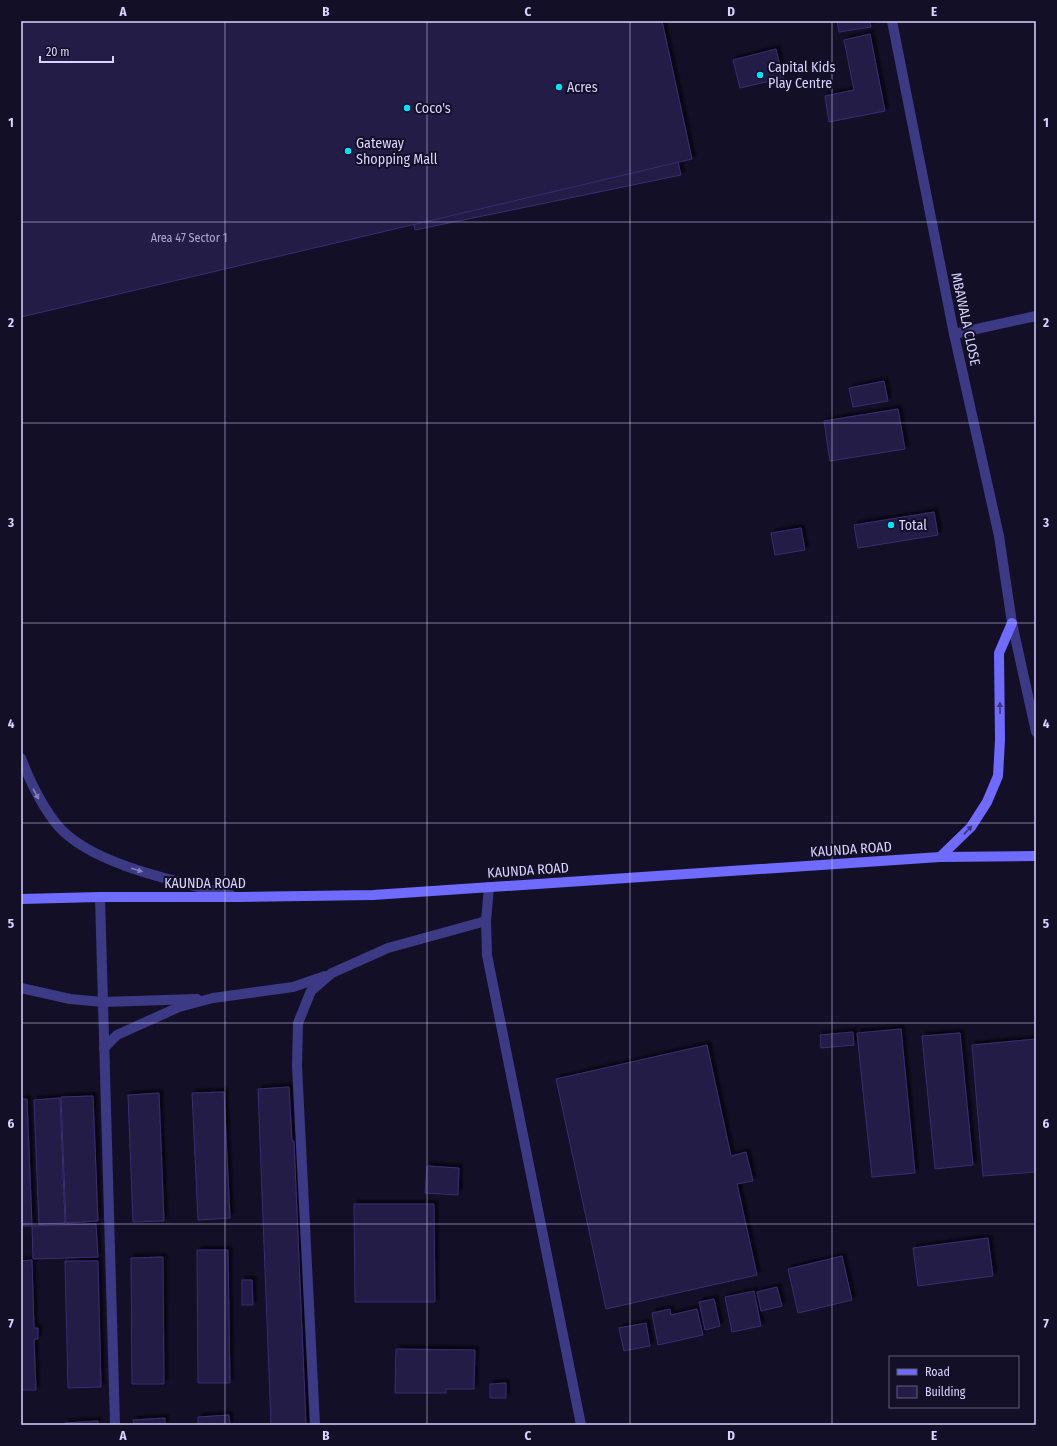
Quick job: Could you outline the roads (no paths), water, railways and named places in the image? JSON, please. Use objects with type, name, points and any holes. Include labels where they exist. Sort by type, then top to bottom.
[{"type":"main road","points":[[940,858],[971,827],[987,802],[998,776],[1000,740],[999,653],[1012,623]]},
{"type":"main road","name":"KAUNDA ROAD","points":[[21,899],[373,894],[940,858],[1036,856]]},
{"type":"street","name":"MBAWALA CLOSE","points":[[892,21],[954,334],[999,536],[1012,623],[1036,732]]},
{"type":"street","points":[[954,334],[1036,316]]},
{"type":"street","points":[[21,758],[31,784],[44,808],[60,829],[84,848],[125,866],[238,897]]},
{"type":"street","points":[[489,887],[486,921],[487,955],[581,1425]]},
{"type":"street","points":[[100,897],[115,1425]]},
{"type":"street","points":[[21,988],[70,999],[103,1002],[213,998],[293,987],[332,974],[388,948],[486,921]]},
{"type":"street","points":[[315,1425],[297,1066],[298,1023],[311,991],[332,974]]},
{"type":"street","points":[[104,1048],[117,1035],[179,1007],[213,998]]},
{"type":"place","name":"Capital Kids Play Centre","points":[[760,75]]},
{"type":"place","name":"Acres","points":[[559,87]]},
{"type":"place","name":"Coco's","points":[[407,108]]},
{"type":"place","name":"Gateway Shopping Mall","points":[[348,151]]},
{"type":"place","name":"Total","points":[[891,525]]}]
